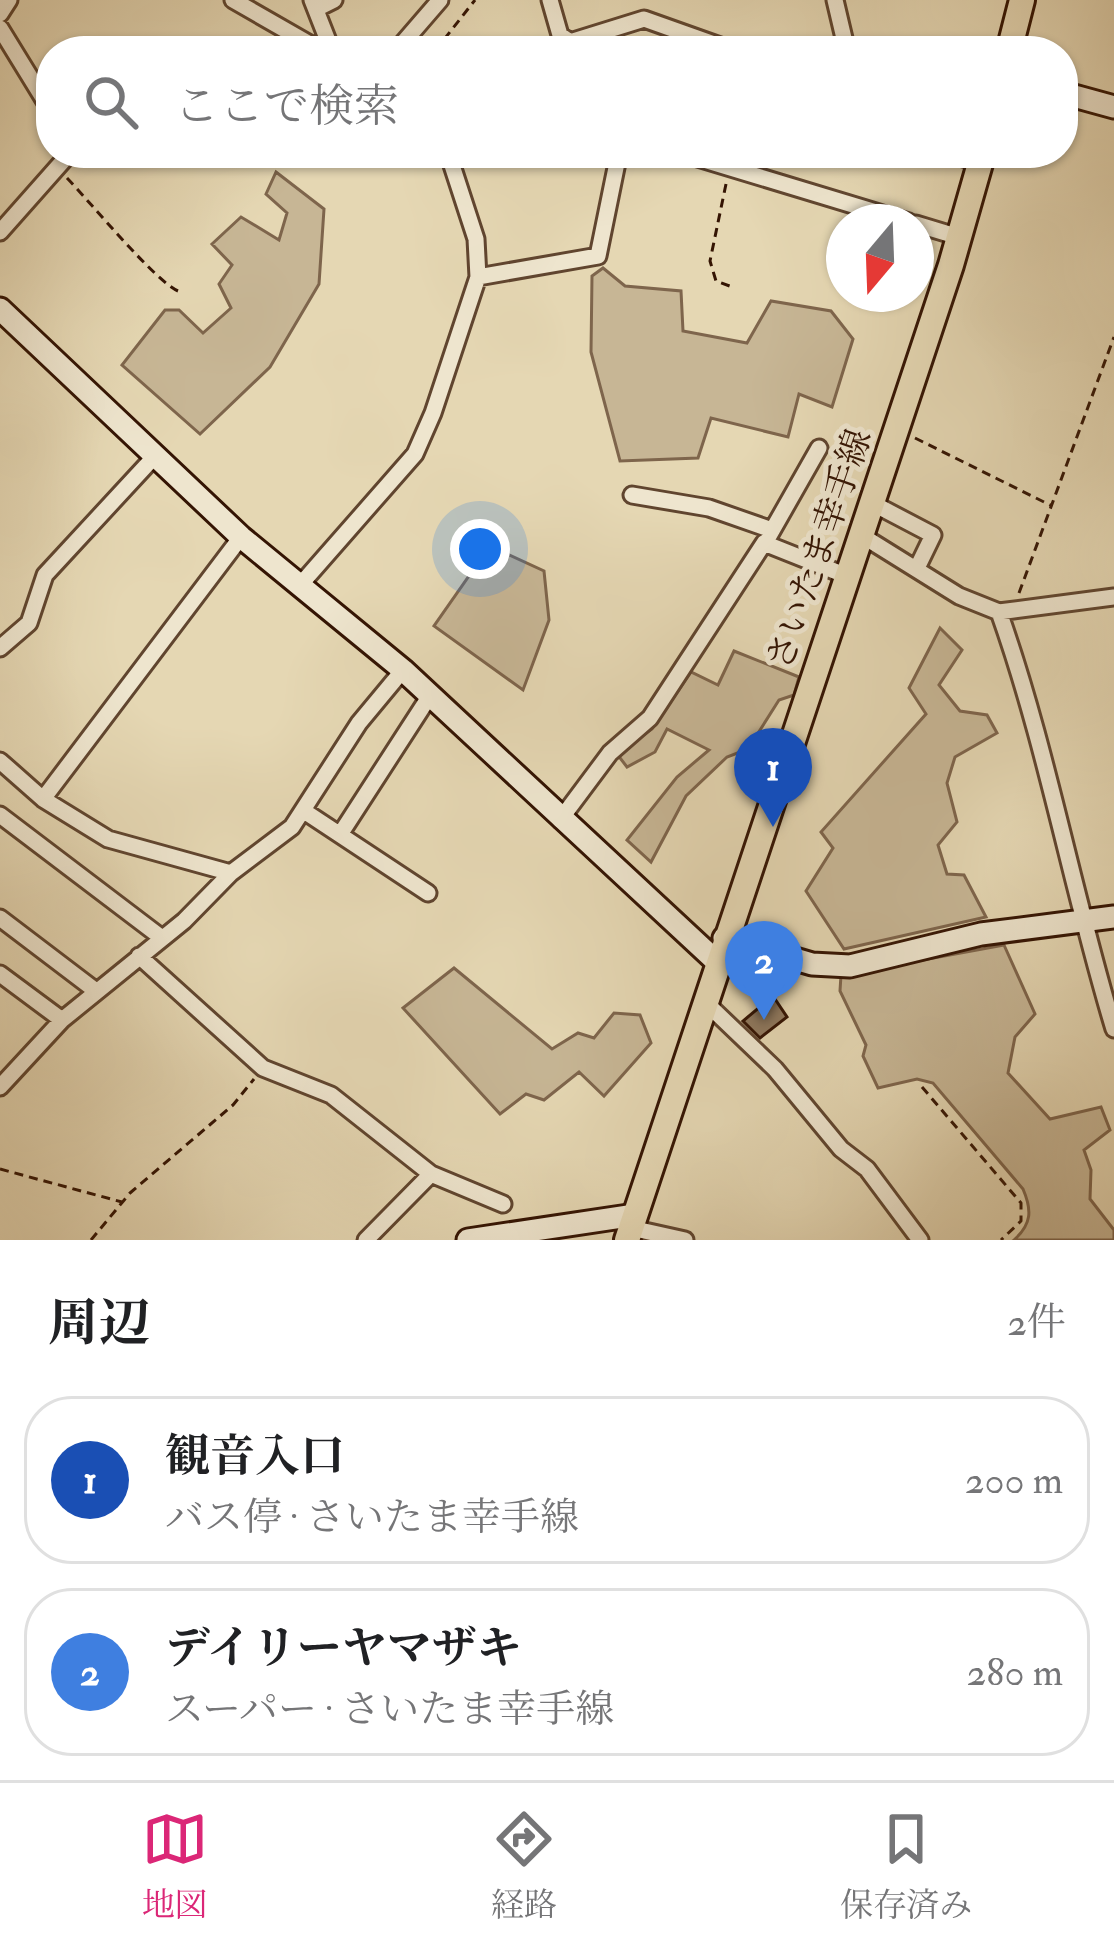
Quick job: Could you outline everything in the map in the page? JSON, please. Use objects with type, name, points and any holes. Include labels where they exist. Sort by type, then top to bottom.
[{"type":"main road","points":[[1013,36],[1022,0]]},
{"type":"main road","name":"さいたま幸手線","points":[[631,1228],[703,1000],[897,428],[978,168]]},
{"type":"street","points":[[0,14],[9,0]]},
{"type":"street","points":[[232,0],[296,36]]},
{"type":"street","points":[[326,36],[314,4],[334,0]]},
{"type":"street","points":[[410,36],[440,0]]},
{"type":"street","points":[[550,0],[561,36]]},
{"type":"street","points":[[835,0],[843,36]]},
{"type":"street","points":[[589,36],[644,19],[692,36]]},
{"type":"street","points":[[0,28],[36,87]]},
{"type":"street","points":[[1078,97],[1114,107]]},
{"type":"street","points":[[0,232],[57,168]]},
{"type":"street","points":[[301,584],[415,454],[478,278],[476,239],[453,168]]},
{"type":"street","points":[[478,278],[598,256],[616,168]]},
{"type":"street","points":[[736,168],[852,204]]},
{"type":"street","points":[[934,229],[959,237]]},
{"type":"street","points":[[0,309],[241,537],[403,670],[560,820],[720,950],[850,966],[981,934],[1114,917]]},
{"type":"street","points":[[560,820],[610,753],[650,718],[768,537],[819,448]]},
{"type":"street","points":[[0,648],[29,623],[45,575],[155,456]]},
{"type":"street","points":[[632,495],[710,508],[847,576]]},
{"type":"street","points":[[872,503],[933,535],[918,566]]},
{"type":"street","points":[[861,535],[918,566],[959,596],[1006,612],[1114,597]]},
{"type":"street","points":[[43,799],[241,537]]},
{"type":"street","points":[[1006,612],[1080,921],[1114,1029]]},
{"type":"street","points":[[0,1087],[62,1020],[162,938],[231,873],[292,827],[359,723],[403,670]]},
{"type":"street","points":[[340,833],[429,697]]},
{"type":"street","points":[[0,761],[43,799],[109,838],[231,873]]},
{"type":"street","points":[[304,811],[428,893]]},
{"type":"street","points":[[0,815],[162,938]]},
{"type":"street","points":[[0,918],[96,991]]},
{"type":"street","points":[[139,956],[263,1068],[331,1095],[431,1174],[503,1204]]},
{"type":"street","points":[[0,974],[62,1020]]},
{"type":"street","points":[[703,1000],[775,1069],[824,1132],[867,1169],[920,1240]]},
{"type":"street","points":[[366,1240],[431,1174]]},
{"type":"street","points":[[468,1240],[631,1228],[685,1240]]},
{"type":"path","points":[[447,36],[475,0]]},
{"type":"path","points":[[57,168],[129,241],[161,284],[178,290]]},
{"type":"path","points":[[730,168],[710,261],[716,281],[735,288]]},
{"type":"path","points":[[1006,612],[1053,507],[1114,337]]},
{"type":"path","points":[[897,428],[1053,507]]},
{"type":"path","points":[[91,1240],[124,1202],[233,1105],[263,1068]]},
{"type":"path","points":[[922,1087],[1022,1203],[1021,1221],[1001,1240]]},
{"type":"path","points":[[0,1169],[124,1202]]},
{"type":"shaded area","points":[[276,172],[324,209],[319,284],[270,367],[200,434],[122,365],[165,310],[179,310],[203,333],[231,308],[219,284],[232,265],[212,244],[241,217],[279,240],[287,213],[266,194]]},
{"type":"shaded area","points":[[603,268],[625,286],[681,291],[683,331],[747,343],[771,301],[832,312],[853,339],[832,407],[799,394],[788,437],[711,418],[698,458],[620,461],[591,352],[592,276]]},
{"type":"shaded area","points":[[490,546],[544,571],[549,620],[523,690],[434,626]]},
{"type":"shaded area","points":[[940,628],[962,650],[939,685],[960,711],[987,715],[997,733],[955,757],[947,783],[957,822],[938,845],[947,874],[964,875],[986,917],[844,949],[806,891],[833,848],[821,832],[926,714],[909,688]]},
{"type":"shaded area","points":[[734,651],[799,677],[794,695],[779,700],[748,749],[727,757],[686,796],[651,862],[627,840],[677,777],[709,750],[667,729],[655,752],[627,767],[617,754],[652,729],[691,672],[718,685]]},
{"type":"shaded area","points":[[1004,945],[1035,1014],[1015,1037],[1008,1073],[1050,1119],[1101,1107],[1110,1130],[1084,1150],[1091,1170],[1090,1199],[1114,1230],[1114,1240],[1014,1240],[1029,1216],[1023,1189],[933,1083],[917,1079],[878,1088],[863,1056],[866,1045],[840,991],[841,975]]},
{"type":"shaded area","points":[[454,968],[552,1049],[578,1033],[594,1038],[614,1013],[640,1015],[651,1043],[604,1096],[579,1072],[544,1100],[526,1094],[500,1114],[403,1008]]},
{"type":"building","points":[[773,996],[787,1017],[760,1038],[743,1021]]},
{"type":"place","name":"観音入口","points":[[773,827]]},
{"type":"place","name":"デイリーヤマザキ","points":[[764,1020]]}]
